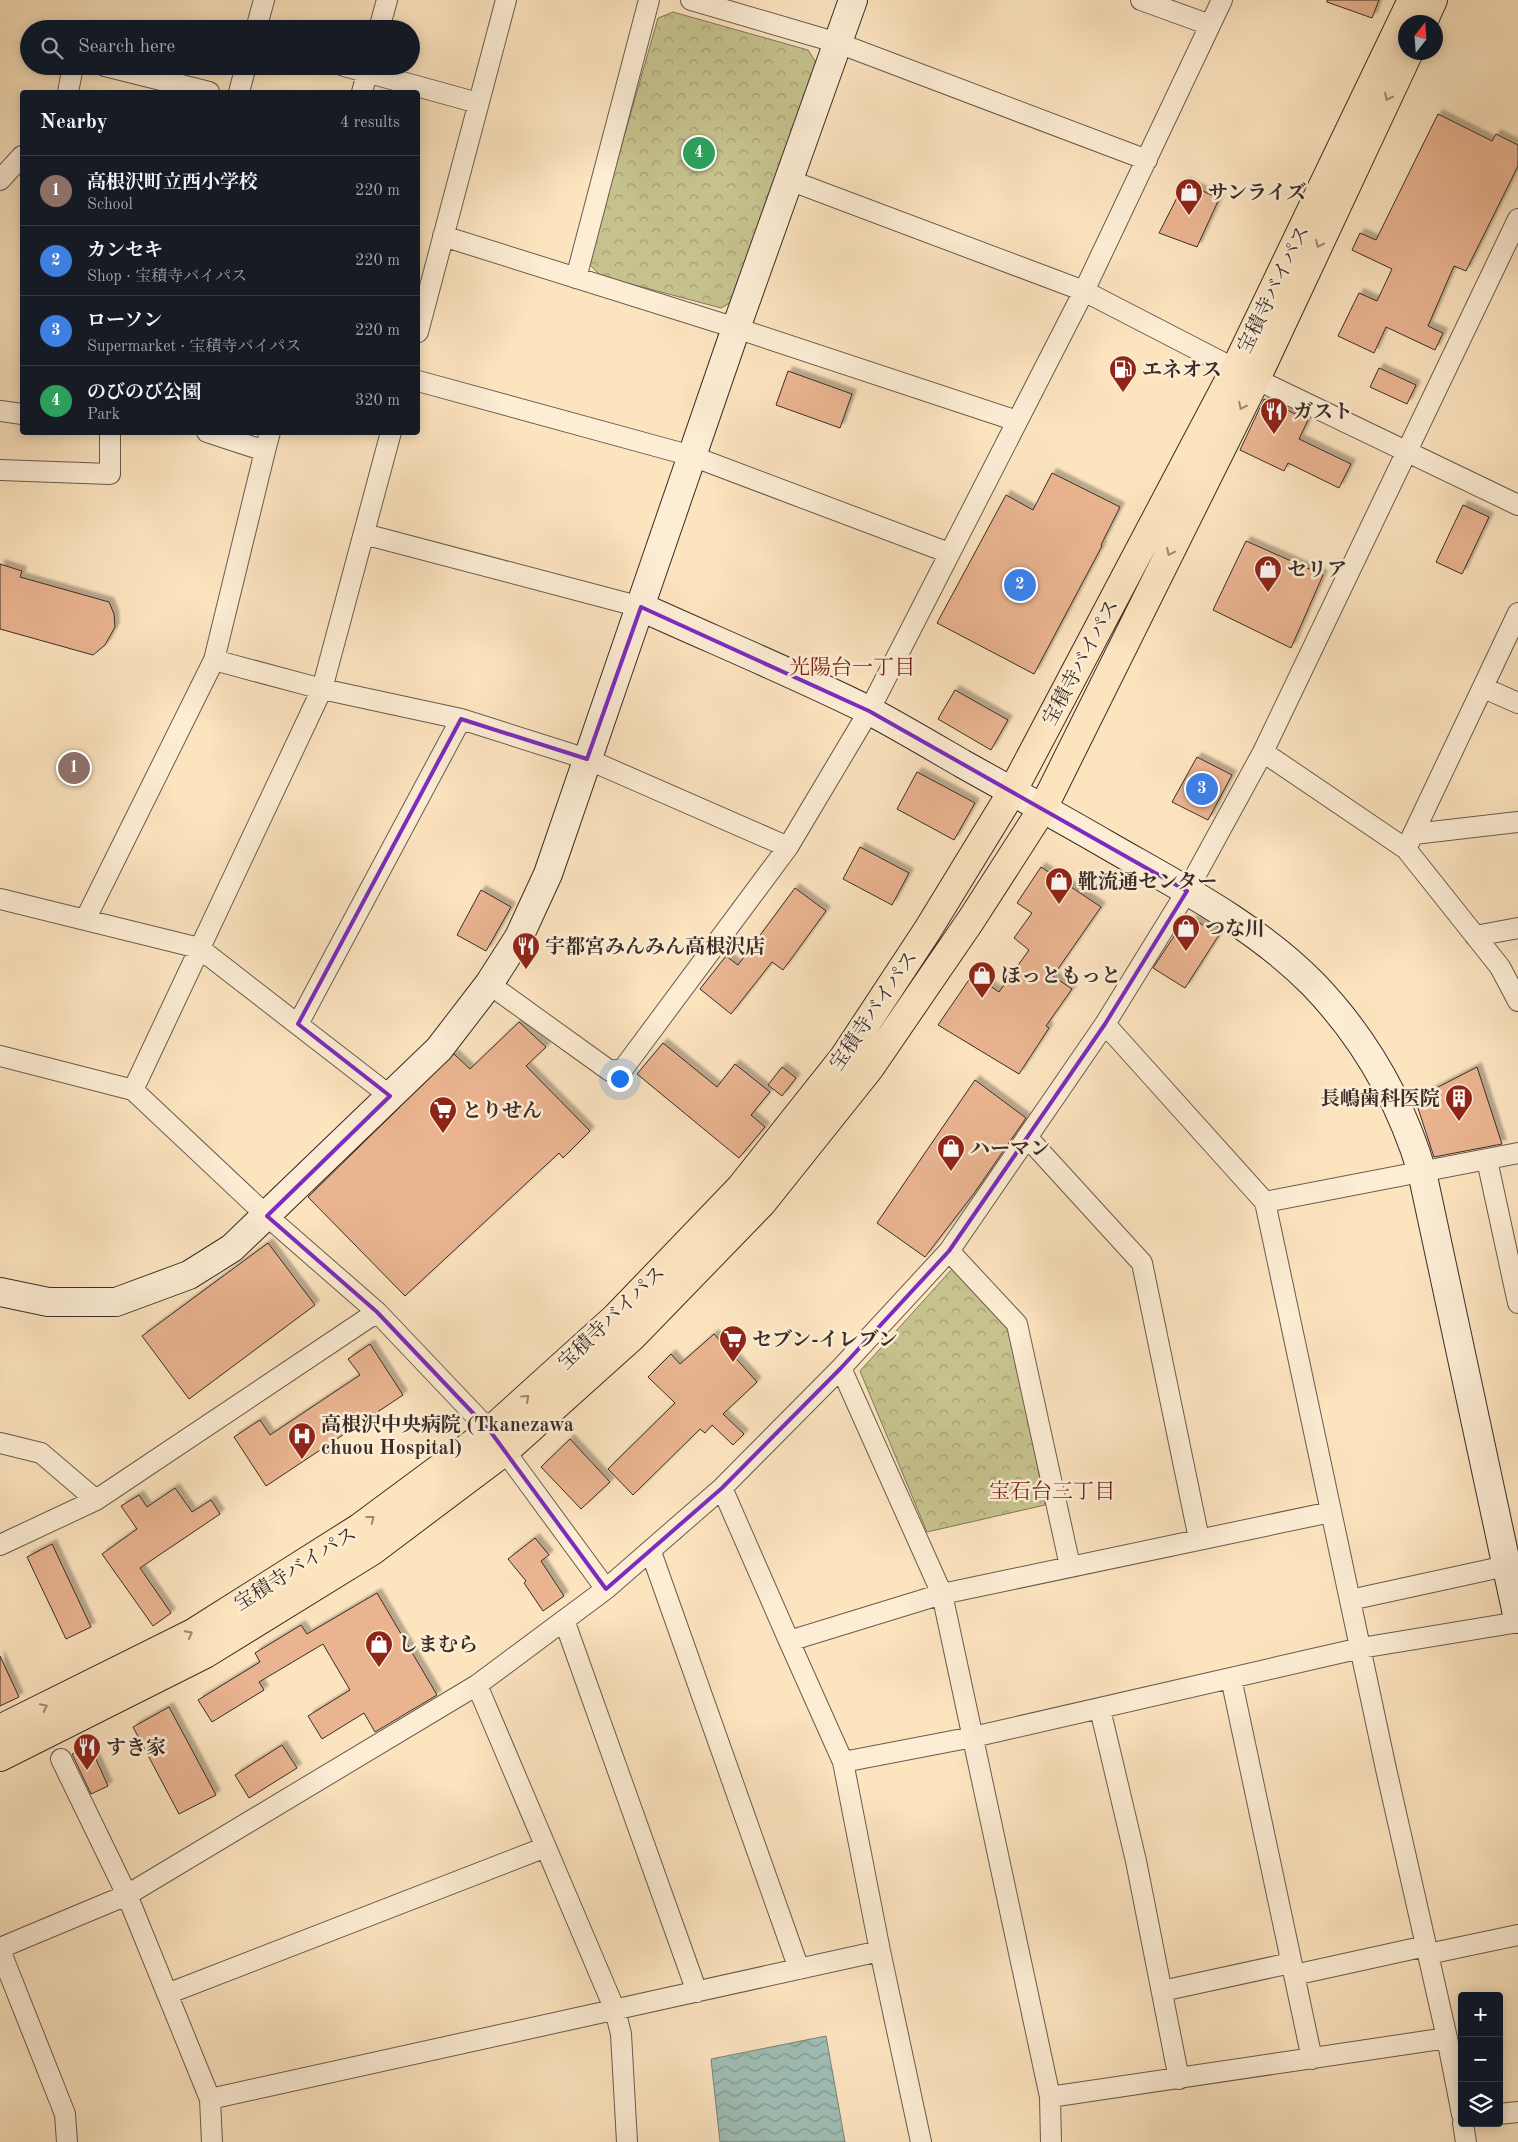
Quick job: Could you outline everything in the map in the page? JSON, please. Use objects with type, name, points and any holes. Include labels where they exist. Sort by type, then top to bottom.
[{"type":"main road","name":"宝積寺バイパス","points":[[0,1757],[205,1654],[372,1551],[497,1441],[633,1336],[762,1203],[868,1069],[971,920],[1043,808],[1245,374],[1412,0]]},
{"type":"main road","points":[[1426,15],[1434,0]]},
{"type":"main road","name":"宝積寺バイパス","points":[[0,1728],[193,1633],[497,1441],[740,1188],[844,1057],[927,931],[1012,792],[1245,374],[1405,60]]},
{"type":"street","points":[[258,20],[264,0]]},
{"type":"street","points":[[381,20],[387,0]]},
{"type":"street","points":[[420,324],[506,0]]},
{"type":"street","points":[[576,278],[649,0]]},
{"type":"street","points":[[691,0],[838,43],[1147,160]]},
{"type":"street","points":[[0,1292],[48,1302],[116,1302],[189,1275],[232,1248],[440,1049],[489,984],[519,937],[548,874],[736,328],[853,0]]},
{"type":"street","points":[[1141,0],[1210,25]]},
{"type":"street","points":[[489,984],[610,1071],[623,1069],[788,847],[869,711],[1084,291],[1222,0]]},
{"type":"street","points":[[68,90],[71,75]]},
{"type":"street","points":[[141,75],[201,90]]},
{"type":"street","points":[[240,90],[244,75]]},
{"type":"street","points":[[363,90],[366,75]]},
{"type":"street","points":[[387,75],[478,103]]},
{"type":"street","points":[[0,180],[20,158]]},
{"type":"street","points":[[788,180],[1084,291],[1245,374],[1407,450],[1518,505]]},
{"type":"street","points":[[67,2142],[65,2114],[0,1949],[127,1895],[477,1685],[606,1589],[651,1552],[722,1488],[841,1368],[949,1251],[1105,1024],[1187,891],[1263,752],[1518,219]]},
{"type":"street","points":[[443,236],[736,328],[1017,421]]},
{"type":"street","points":[[420,381],[692,456],[950,553]]},
{"type":"street","points":[[0,411],[20,414]]},
{"type":"street","points":[[0,470],[110,474],[110,435]]},
{"type":"street","points":[[85,920],[214,660],[267,442],[225,435]]},
{"type":"street","points":[[133,1090],[322,689],[390,435]]},
{"type":"street","points":[[364,534],[641,607],[869,711],[1187,891],[1240,925],[1282,956],[1312,984],[1345,1021],[1371,1058],[1401,1113],[1412,1140],[1422,1172],[1518,1621],[1360,1648],[1100,1709],[973,1737],[844,1762]]},
{"type":"street","points":[[1410,842],[1518,613]]},
{"type":"street","points":[[214,660],[322,689],[461,720],[587,759],[788,847]]},
{"type":"street","points":[[1484,688],[1518,704]]},
{"type":"street","points":[[298,1024],[461,720]]},
{"type":"street","points":[[1263,752],[1410,842],[1475,936],[1500,967],[1518,1001]]},
{"type":"street","points":[[1410,842],[1518,822]]},
{"type":"street","points":[[0,899],[199,948],[390,1096]]},
{"type":"street","points":[[1475,936],[1518,928]]},
{"type":"street","points":[[1105,1024],[1265,1202],[1458,2094]]},
{"type":"street","points":[[0,1056],[133,1090],[267,1216],[377,1312],[497,1441],[606,1589]]},
{"type":"street","points":[[1027,1137],[1142,1262],[1199,1539]]},
{"type":"street","points":[[1265,1202],[1518,1153]]},
{"type":"street","points":[[1487,1160],[1518,1303]]},
{"type":"street","points":[[949,1251],[1017,1324],[1070,1566]]},
{"type":"street","points":[[0,1545],[96,1500],[377,1312]]},
{"type":"street","points":[[841,1368],[942,1594],[1050,2097],[1051,2142]]},
{"type":"street","points":[[0,1443],[41,1453],[96,1500]]},
{"type":"street","points":[[722,1488],[844,1762],[880,1951],[921,2142]]},
{"type":"street","points":[[790,1641],[942,1594],[1331,1512]]},
{"type":"street","points":[[651,1552],[799,1969]]},
{"type":"street","points":[[1350,1600],[1506,1566]]},
{"type":"street","points":[[564,1620],[697,1992]]},
{"type":"street","points":[[1231,1678],[1312,2059]]},
{"type":"street","points":[[477,1685],[615,2010],[621,2034],[627,2142]]},
{"type":"street","points":[[1100,1709],[1136,1861],[1179,2079]]},
{"type":"street","points":[[61,1759],[127,1895],[210,2099],[212,2142]]},
{"type":"street","points":[[167,1994],[546,1847]]},
{"type":"street","points":[[1162,1991],[1518,1935]]},
{"type":"street","points":[[210,2099],[880,1951]]},
{"type":"street","points":[[1050,2097],[1447,2038]]},
{"type":"street","points":[[1503,2114],[1518,2112]]},
{"type":"street","points":[[1464,2127],[1466,2142]]},
{"type":"highlighted area","points":[[641,607],[869,711],[1187,891],[1105,1024],[949,1251],[841,1368],[722,1488],[606,1589],[490,1431],[377,1312],[267,1216],[390,1096],[298,1024],[461,719],[587,759]]},
{"type":"green space","points":[[673,12],[808,50],[817,64],[733,301],[721,308],[601,276],[588,263],[658,18]]},
{"type":"green space","points":[[952,1269],[1011,1328],[1045,1505],[927,1532],[860,1371]]},
{"type":"water","points":[[826,2036],[845,2142],[720,2142],[711,2059]]},
{"type":"building","points":[[1327,0],[1379,0],[1372,18],[1327,2]]},
{"type":"building","points":[[1438,114],[1492,141],[1496,134],[1518,145],[1518,166],[1466,271],[1454,266],[1428,326],[1443,333],[1435,350],[1386,327],[1374,353],[1338,336],[1359,293],[1377,301],[1392,269],[1352,250],[1360,233],[1376,240]]},
{"type":"building","name":"サンライズ","points":[[1185,182],[1219,199],[1197,247],[1159,233]]},
{"type":"building","points":[[1379,368],[1416,385],[1407,404],[1370,387]]},
{"type":"building","points":[[788,371],[852,394],[840,428],[776,405]]},
{"type":"building","name":"ガスト","points":[[1264,399],[1308,420],[1299,439],[1351,464],[1339,488],[1288,463],[1284,471],[1240,450]]},
{"type":"building","points":[[1052,473],[1120,507],[1102,546],[1034,674],[937,623],[1006,495],[1033,510]]},
{"type":"building","points":[[1463,505],[1489,517],[1462,574],[1436,562]]},
{"type":"building","name":"セリア","points":[[1246,541],[1323,575],[1291,648],[1213,610]]},
{"type":"building","points":[[0,564],[22,571],[20,577],[109,602],[114,614],[115,627],[105,645],[93,655],[0,629]]},
{"type":"building","points":[[955,690],[1008,720],[991,750],[938,719]]},
{"type":"building","points":[[1197,757],[1232,775],[1208,820],[1172,802]]},
{"type":"building","points":[[917,772],[975,803],[954,840],[897,809]]},
{"type":"building","points":[[860,847],[909,873],[892,905],[843,879]]},
{"type":"building","points":[[1041,867],[1101,907],[1053,976],[1072,989],[1046,1026],[1049,1028],[1019,1074],[938,1025],[973,974],[999,992],[1029,950],[1014,938],[1032,913],[1017,903]]},
{"type":"building","points":[[795,888],[826,911],[783,970],[772,962],[731,1014],[700,989],[726,956],[738,965]]},
{"type":"building","points":[[481,890],[511,907],[486,951],[457,935]]},
{"type":"building","name":"つな川","points":[[1195,920],[1219,935],[1185,988],[1153,968],[1182,924]]},
{"type":"building","name":"とりせん","points":[[519,1022],[546,1047],[526,1066],[590,1131],[563,1158],[559,1153],[405,1296],[308,1197],[454,1054],[470,1069]]},
{"type":"building","points":[[663,1043],[717,1087],[735,1064],[770,1092],[751,1115],[765,1127],[739,1158],[637,1074]]},
{"type":"building","points":[[782,1067],[796,1078],[782,1096],[768,1085]]},
{"type":"building","name":"長嶋歯科医院","points":[[1477,1067],[1502,1144],[1434,1157],[1415,1099]]},
{"type":"building","name":"ハーマン","points":[[975,1080],[1026,1118],[975,1192],[925,1257],[877,1223]]},
{"type":"building","points":[[268,1243],[315,1305],[189,1399],[142,1336]]},
{"type":"building","points":[[714,1334],[757,1382],[723,1414],[744,1434],[733,1445],[712,1425],[705,1433],[700,1429],[633,1495],[608,1469],[675,1403],[648,1377],[671,1354],[680,1364]]},
{"type":"building","points":[[370,1344],[403,1395],[266,1486],[234,1437],[260,1420],[270,1435],[360,1375],[348,1359]]},
{"type":"building","points":[[570,1439],[610,1482],[581,1509],[541,1467]]},
{"type":"building","points":[[175,1488],[192,1512],[211,1500],[220,1514],[140,1568],[171,1613],[153,1626],[102,1554],[137,1529],[121,1506],[139,1495],[147,1507]]},
{"type":"building","points":[[535,1538],[549,1555],[541,1561],[564,1596],[543,1611],[524,1583],[526,1581],[508,1559]]},
{"type":"building","points":[[52,1544],[91,1627],[66,1639],[27,1557]]},
{"type":"building","name":"しまむら","points":[[377,1593],[437,1695],[375,1732],[364,1713],[322,1739],[308,1716],[350,1690],[323,1644],[259,1682],[264,1690],[212,1722],[198,1700],[260,1662],[255,1653],[301,1625],[307,1634]]},
{"type":"building","points":[[0,1656],[19,1697],[0,1706]]},
{"type":"building","points":[[169,1707],[216,1795],[179,1814],[133,1727]]},
{"type":"building","points":[[282,1745],[297,1768],[249,1798],[235,1775]]},
{"type":"building","name":"すき家","points":[[90,1746],[108,1786],[91,1794],[72,1754]]},
{"type":"place","name":"のびのび公園","points":[[699,153]]},
{"type":"place","name":"サンライズ","points":[[1189,216]]},
{"type":"place","name":"エネオス","points":[[1123,393]]},
{"type":"place","name":"ガスト","points":[[1274,435]]},
{"type":"place","name":"カンセキ","points":[[1020,585]]},
{"type":"place","name":"セリア","points":[[1268,593]]},
{"type":"place","name":"高根沢町立西小学校","points":[[74,768]]},
{"type":"place","name":"ローソン","points":[[1202,789]]},
{"type":"place","name":"靴流通センター","points":[[1059,905]]},
{"type":"place","name":"つな川","points":[[1186,952]]},
{"type":"place","name":"宇都宮みんみん高根沢店","points":[[526,970]]},
{"type":"place","name":"ほっともっと","points":[[982,999]]},
{"type":"place","name":"長嶋歯科医院","points":[[1459,1122]]},
{"type":"place","name":"とりせん","points":[[443,1134]]},
{"type":"place","name":"ハーマン","points":[[951,1172]]},
{"type":"place","name":"セブン-イレブン","points":[[733,1363]]},
{"type":"place","name":"高根沢中央病院 (Tkanezawa chuou Hospital)","points":[[302,1460]]},
{"type":"place","name":"しまむら","points":[[379,1668]]},
{"type":"place","name":"すき家","points":[[87,1771]]},
{"type":"district","name":"光陽台一丁目","points":[[852,667]]},
{"type":"district","name":"宝石台三丁目","points":[[1052,1491]]}]
